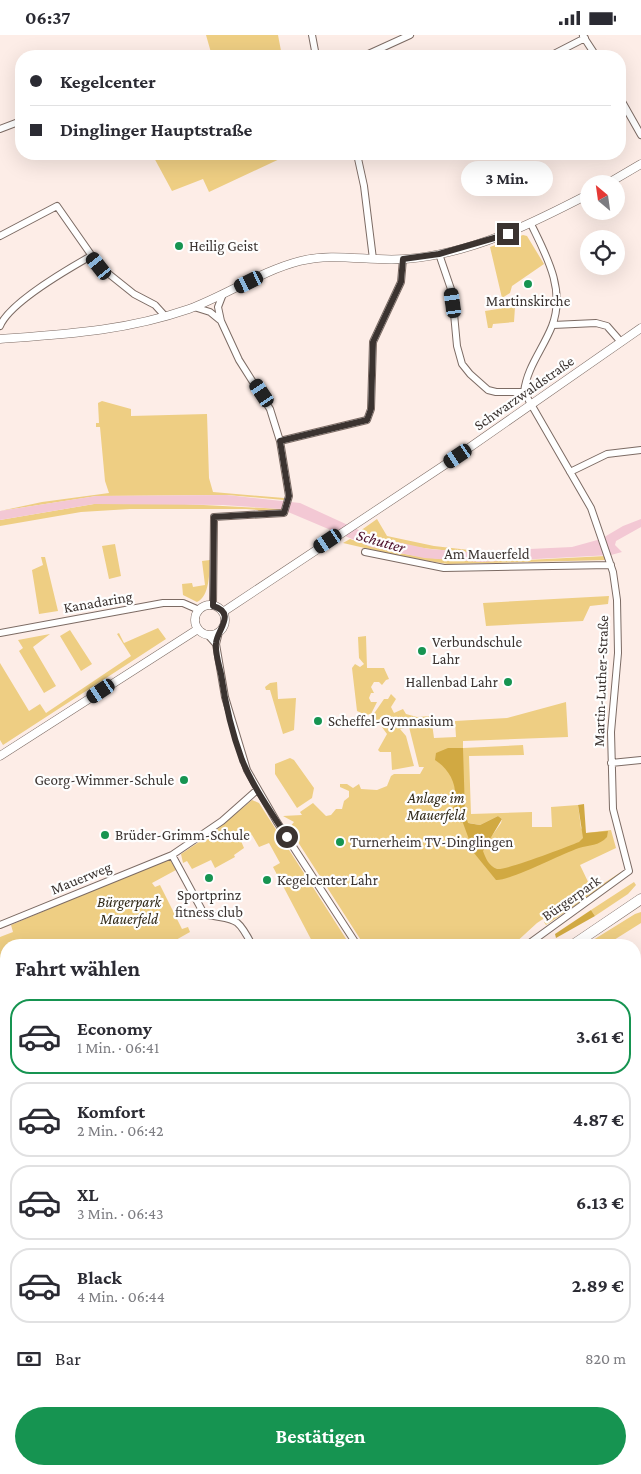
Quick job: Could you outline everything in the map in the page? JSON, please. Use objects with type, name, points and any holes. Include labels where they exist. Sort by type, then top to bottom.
[{"type":"main road","points":[[583,939],[636,907],[641,899]]},
{"type":"street","points":[[312,35],[315,50]]},
{"type":"street","points":[[377,50],[410,35]]},
{"type":"street","points":[[561,50],[584,37],[592,50]]},
{"type":"street","points":[[626,109],[641,135]]},
{"type":"street","points":[[0,129],[15,123]]},
{"type":"street","points":[[359,160],[373,259]]},
{"type":"street","points":[[622,175],[641,164]]},
{"type":"street","points":[[0,339],[118,329],[194,307],[282,267],[306,259],[334,257],[403,259],[439,254],[500,237],[531,224],[580,199]]},
{"type":"street","points":[[0,236],[57,206],[91,256],[107,274],[144,301],[155,305],[165,316]]},
{"type":"street","points":[[439,254],[452,292],[457,346],[462,364],[488,390],[524,393],[528,371],[553,325],[556,282],[550,264],[531,224]]},
{"type":"street","points":[[0,326],[10,311],[62,272],[91,256]]},
{"type":"street","points":[[280,441],[367,420],[371,409],[373,342],[401,282],[403,259]]},
{"type":"street","points":[[213,606],[214,517],[284,512],[289,496],[280,441],[270,409],[239,360],[221,321],[218,307],[223,294]]},
{"type":"street","points":[[194,307],[210,312],[221,321]]},
{"type":"street","points":[[553,325],[596,323],[607,326],[621,342]]},
{"type":"street","name":"Schwarzwaldstraße","points":[[223,612],[530,406],[641,328]]},
{"type":"street","name":"Martin-Luther-Straße","points":[[524,393],[592,508],[610,562],[617,600],[618,653],[611,732],[613,809],[629,871]]},
{"type":"street","points":[[570,472],[607,454],[641,450]]},
{"type":"street","name":"Am Mauerfeld","points":[[365,552],[444,568],[610,562]]},
{"type":"street","name":"Kanadaring","points":[[0,633],[163,603],[183,603],[199,610]]},
{"type":"street","points":[[216,644],[208,635],[198,629],[195,619],[199,610],[213,606],[223,612],[225,621],[219,632],[216,644],[234,731],[242,759],[257,790],[353,939]]},
{"type":"street","points":[[0,757],[198,629]]},
{"type":"street","points":[[208,635],[219,632]]},
{"type":"street","points":[[611,763],[641,760]]},
{"type":"street","name":"Mauerweg","points":[[0,925],[172,855],[222,821],[257,790]]},
{"type":"street","points":[[172,855],[204,914],[231,918],[243,927],[249,939]]},
{"type":"street","name":"Bürgerpark","points":[[535,939],[629,871]]},
{"type":"green space","points":[[206,35],[278,35],[281,50],[210,50]]},
{"type":"green space","points":[[155,160],[277,160],[209,192],[203,179],[172,191]]},
{"type":"green space","points":[[523,235],[527,236],[544,264],[512,286],[510,293],[502,298],[490,247]]},
{"type":"green space","points":[[521,299],[520,306],[511,306],[515,307],[514,322],[493,324],[492,328],[488,328],[485,311],[504,308],[504,305],[513,300]]},
{"type":"green space","points":[[102,401],[131,409],[131,416],[207,414],[209,478],[213,492],[284,498],[284,500],[227,495],[97,496],[0,511],[42,502],[109,493],[105,481],[100,427],[96,427],[96,423],[99,423],[98,403]]},
{"type":"green space","points":[[165,503],[282,509],[281,512],[259,513],[258,510],[246,509],[130,509],[81,512],[0,526],[0,520],[94,504]]},
{"type":"green space","points":[[377,519],[387,536],[434,546],[469,550],[467,552],[442,550],[396,544],[360,531]]},
{"type":"green space","points":[[350,539],[381,549],[445,559],[509,561],[606,556],[607,560],[448,564],[408,558],[343,543]]},
{"type":"green space","points":[[115,544],[121,576],[109,579],[102,546]]},
{"type":"green space","points":[[41,557],[45,557],[58,611],[39,614],[32,570],[43,565]]},
{"type":"green space","points":[[210,560],[207,590],[201,599],[197,602],[183,595],[182,584],[192,583],[193,587],[205,585],[202,561]]},
{"type":"green space","points":[[609,596],[608,604],[590,606],[583,621],[486,626],[483,603]]},
{"type":"green space","points":[[158,628],[166,639],[3,745],[0,740],[0,663],[29,711],[40,704],[46,713],[131,656],[117,634],[119,633],[124,643]]},
{"type":"green space","points":[[70,630],[92,664],[81,671],[60,636]]},
{"type":"green space","points":[[50,634],[33,647],[56,686],[44,693],[19,651],[23,648],[18,640]]},
{"type":"green space","points":[[366,636],[367,668],[384,668],[389,679],[382,685],[379,682],[374,682],[371,687],[374,693],[371,693],[369,698],[371,702],[377,702],[371,714],[366,715],[357,711],[352,668],[355,664],[360,667],[364,664],[359,658],[358,637]]},
{"type":"green space","points":[[277,682],[278,699],[296,698],[294,730],[283,734],[270,690],[266,690],[265,687],[270,683]]},
{"type":"green space","name":"Anlage im Mauerfeld","points":[[391,694],[396,699],[391,707],[394,713],[403,709],[406,714],[417,717],[431,716],[434,738],[456,737],[455,721],[507,718],[566,702],[568,737],[463,741],[463,748],[523,745],[524,755],[469,756],[471,814],[532,812],[532,827],[552,827],[551,807],[578,805],[581,828],[586,833],[611,830],[616,848],[580,865],[591,888],[537,923],[520,939],[360,939],[289,828],[294,822],[283,816],[302,815],[300,812],[313,803],[326,816],[331,815],[336,809],[342,809],[344,801],[349,797],[349,791],[340,787],[340,784],[347,784],[353,788],[359,784],[361,789],[377,790],[387,786],[391,776],[394,774],[420,774],[424,767],[419,767],[409,727],[400,729],[406,736],[414,766],[392,770],[391,752],[380,752],[378,750],[387,734],[373,715],[384,699],[388,699]],"holes":[[[498,816],[502,819],[484,847],[469,823],[480,825]]]},
{"type":"green space","points":[[290,758],[294,760],[314,788],[312,798],[297,808],[275,774],[275,764]]},
{"type":"green space","points":[[252,800],[259,803],[346,939],[311,939],[273,867],[280,863],[269,843],[259,847],[252,835],[241,841],[244,848],[234,855],[235,857],[215,868],[211,860],[192,869],[187,861],[183,863],[181,854],[214,832]]},
{"type":"green space","name":"Bürgerpark Mauerfeld","points":[[169,858],[176,870],[152,883],[155,887],[160,885],[182,929],[188,927],[190,932],[178,939],[0,939],[0,937],[13,932],[11,925]]},
{"type":"green space","points":[[621,872],[622,874],[546,925],[544,922]]},
{"type":"green space","points":[[634,882],[636,885],[628,894],[595,916],[591,910]]},
{"type":"green space","points":[[641,912],[641,923],[616,939],[595,939]]},
{"type":"shaded area","points":[[448,748],[463,748],[465,813],[468,823],[480,825],[498,816],[502,819],[483,851],[488,862],[494,868],[502,869],[579,842],[583,838],[578,805],[584,804],[586,833],[608,831],[607,837],[597,844],[579,848],[524,872],[496,880],[474,853],[463,823],[452,818],[451,813],[455,802],[454,783],[445,768],[435,760],[436,753]]},
{"type":"shaded area","points":[[591,910],[595,916],[556,938],[555,934]]},
{"type":"water","name":"Schutter","points":[[227,495],[300,503],[374,537],[429,549],[467,552],[572,547],[601,539],[623,526],[641,519],[641,527],[616,541],[615,545],[622,552],[611,555],[481,562],[424,558],[371,547],[281,509],[223,505],[94,504],[0,520],[0,511],[96,496]]},
{"type":"place","name":"Heilig Geist","points":[[179,246]]},
{"type":"place","name":"Martinskirche","points":[[528,284]]},
{"type":"place","name":"Verbundschule Lahr","points":[[422,651]]},
{"type":"place","name":"Hallenbad Lahr","points":[[508,682]]},
{"type":"place","name":"Scheffel-Gymnasium","points":[[318,721]]},
{"type":"place","name":"Georg-Wimmer-Schule","points":[[184,780]]},
{"type":"place","name":"Brüder-Grimm-Schule","points":[[105,835]]},
{"type":"place","name":"Turnerheim TV-Dinglingen","points":[[340,842]]},
{"type":"place","name":"Sportprinz fitness club","points":[[209,878]]},
{"type":"place","name":"Kegelcenter Lahr","points":[[267,880]]},
{"type":"route","points":[[287,837],[257,790],[242,759],[225,697],[216,644],[219,632],[224,625],[225,616],[220,609],[213,606],[212,592],[214,517],[284,513],[289,496],[280,441],[367,420],[371,409],[373,342],[401,282],[403,259],[439,254],[508,234]]}]
